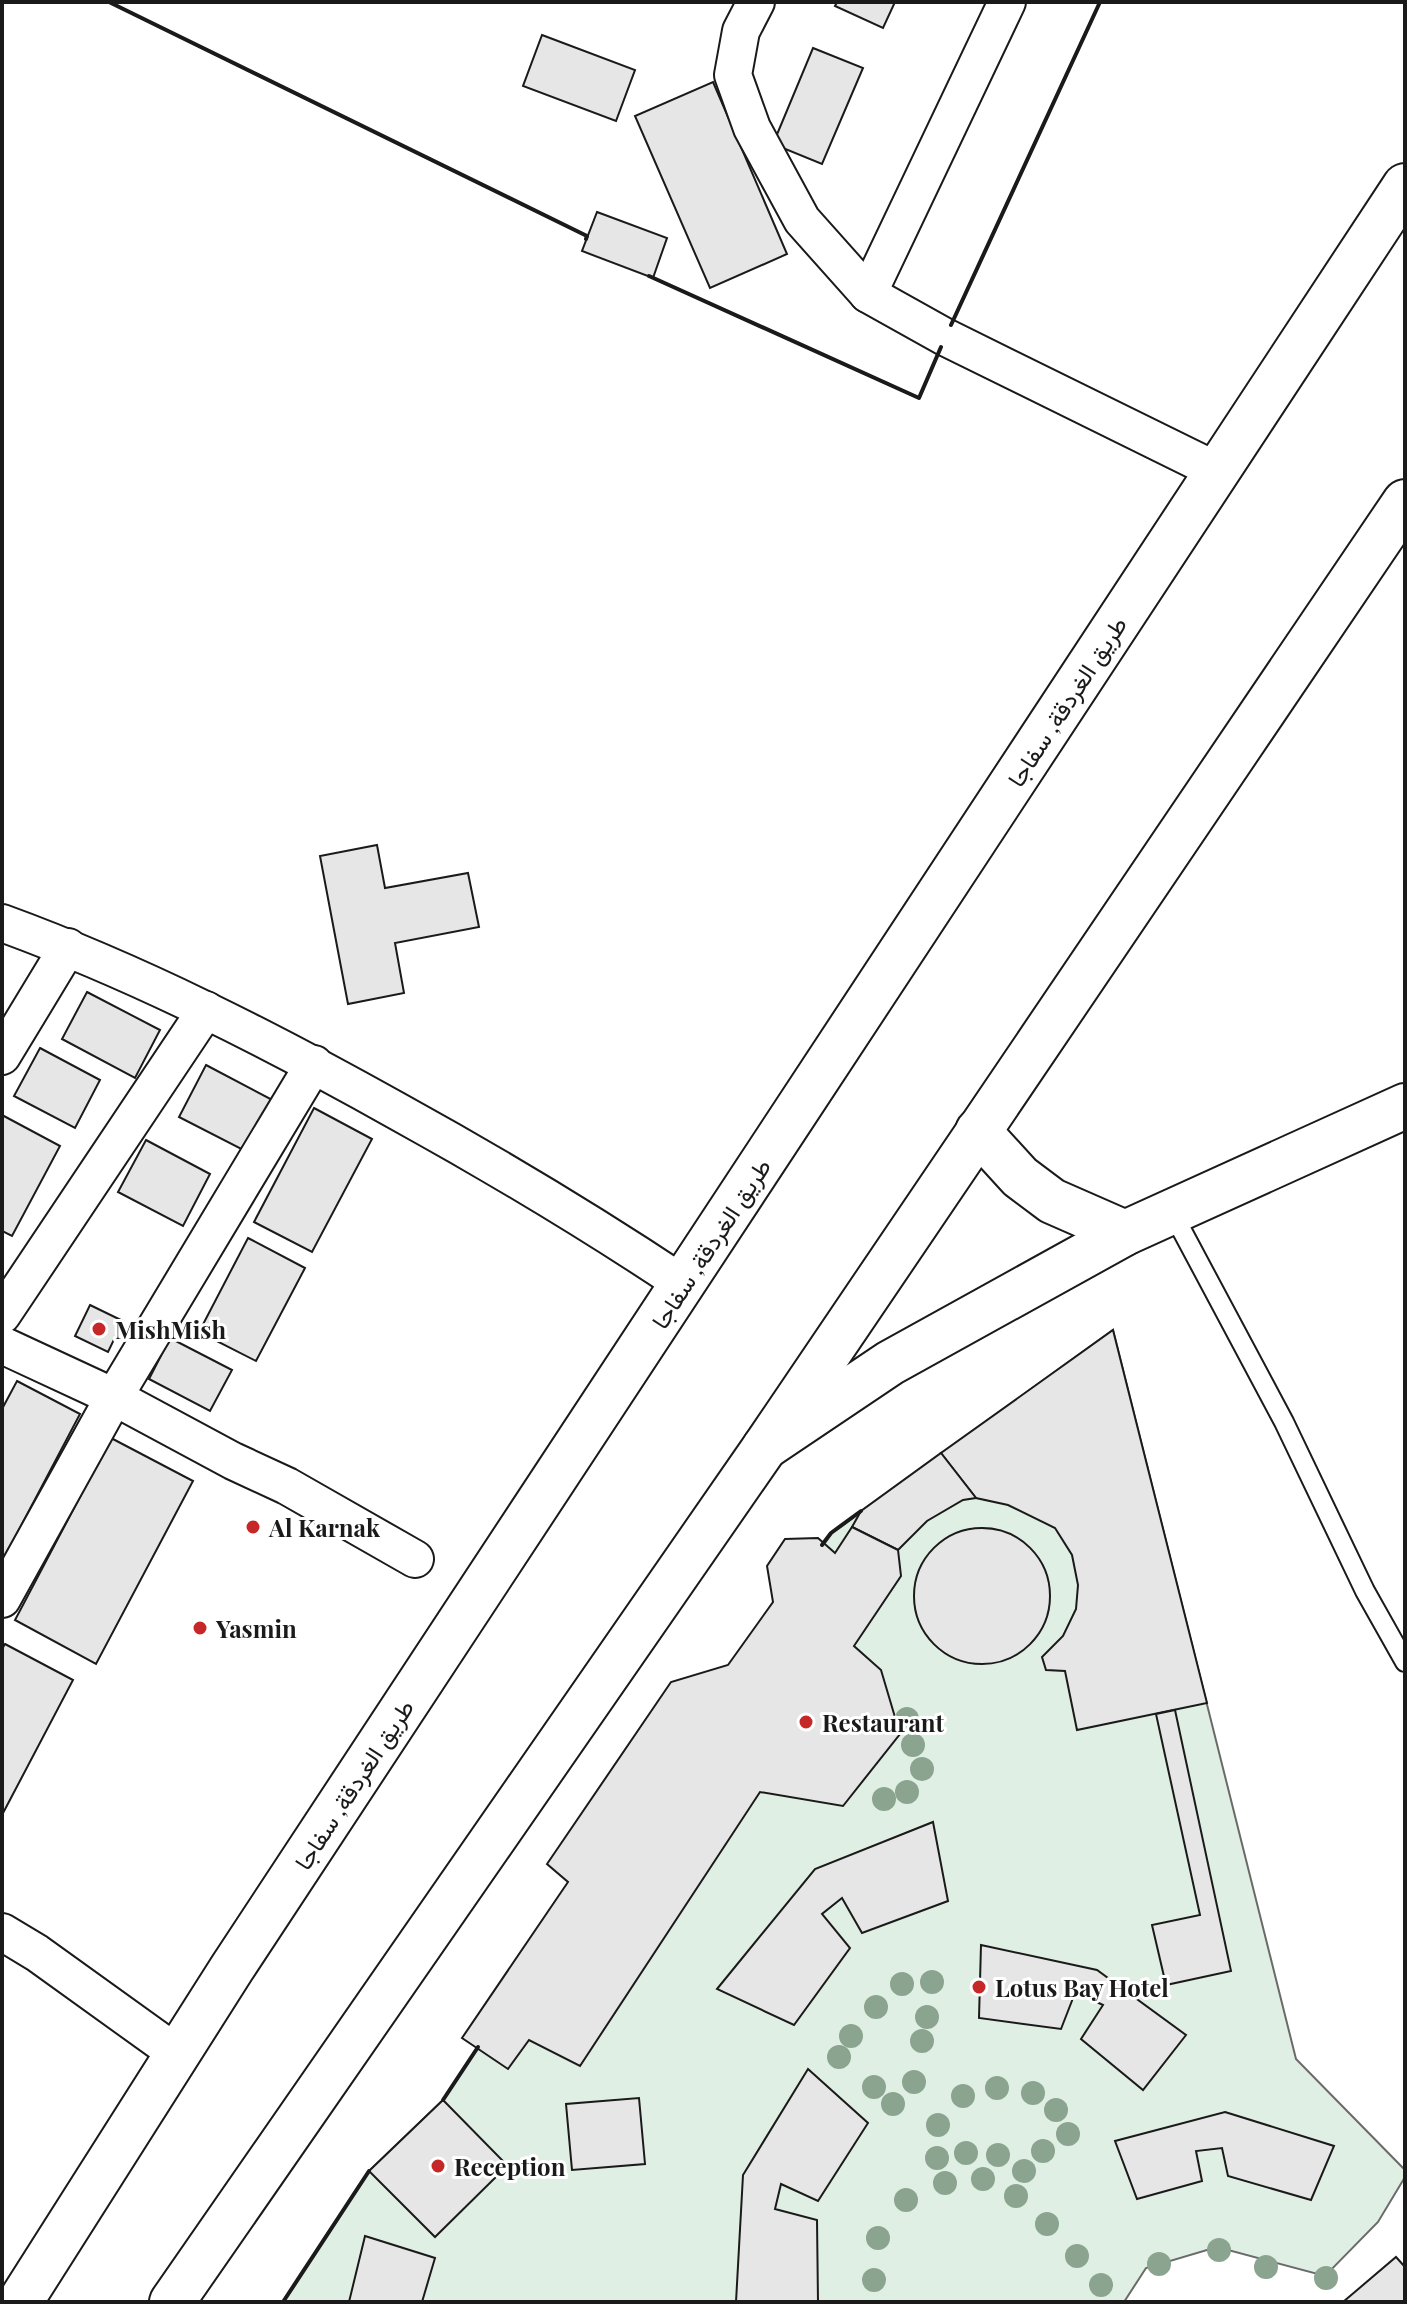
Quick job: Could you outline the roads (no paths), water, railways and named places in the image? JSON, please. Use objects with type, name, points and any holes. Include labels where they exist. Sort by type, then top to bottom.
[{"type":"main road","name":"طريق الغردقة, سفاجا","points":[[20,2302],[176,2053],[1405,186]]},
{"type":"main road","points":[[172,2302],[765,1447],[1405,502]]},
{"type":"main road","points":[[765,1447],[890,1363],[1125,1233],[1405,1106]]},
{"type":"main road","points":[[978,1131],[1020,1177],[1052,1201],[1125,1233]]},
{"type":"street","points":[[756,2],[741,31],[733,75],[752,128],[802,220],[868,294],[945,337],[1217,471]]},
{"type":"street","points":[[868,294],[1007,2]]},
{"type":"street","points":[[2,923],[68,947],[314,1064],[516,1177],[683,1284]]},
{"type":"street","points":[[2,1056],[68,947]]},
{"type":"street","points":[[206,1010],[4,1343],[327,1506],[415,1559]]},
{"type":"street","points":[[2,1599],[114,1397],[314,1064]]},
{"type":"street","points":[[2,1932],[37,1953],[176,2053]]},
{"type":"lane","points":[[1172,1212],[1284,1422],[1365,1591],[1405,1662]]},
{"type":"place","name":"MishMish","points":[[99,1329]]},
{"type":"place","name":"Al Karnak","points":[[253,1527]]},
{"type":"place","name":"Yasmin","points":[[200,1628]]},
{"type":"place","name":"Restaurant","points":[[806,1722]]},
{"type":"place","name":"Lotus Bay Hotel","points":[[979,1987]]},
{"type":"place","name":"Reception","points":[[438,2166]]}]
